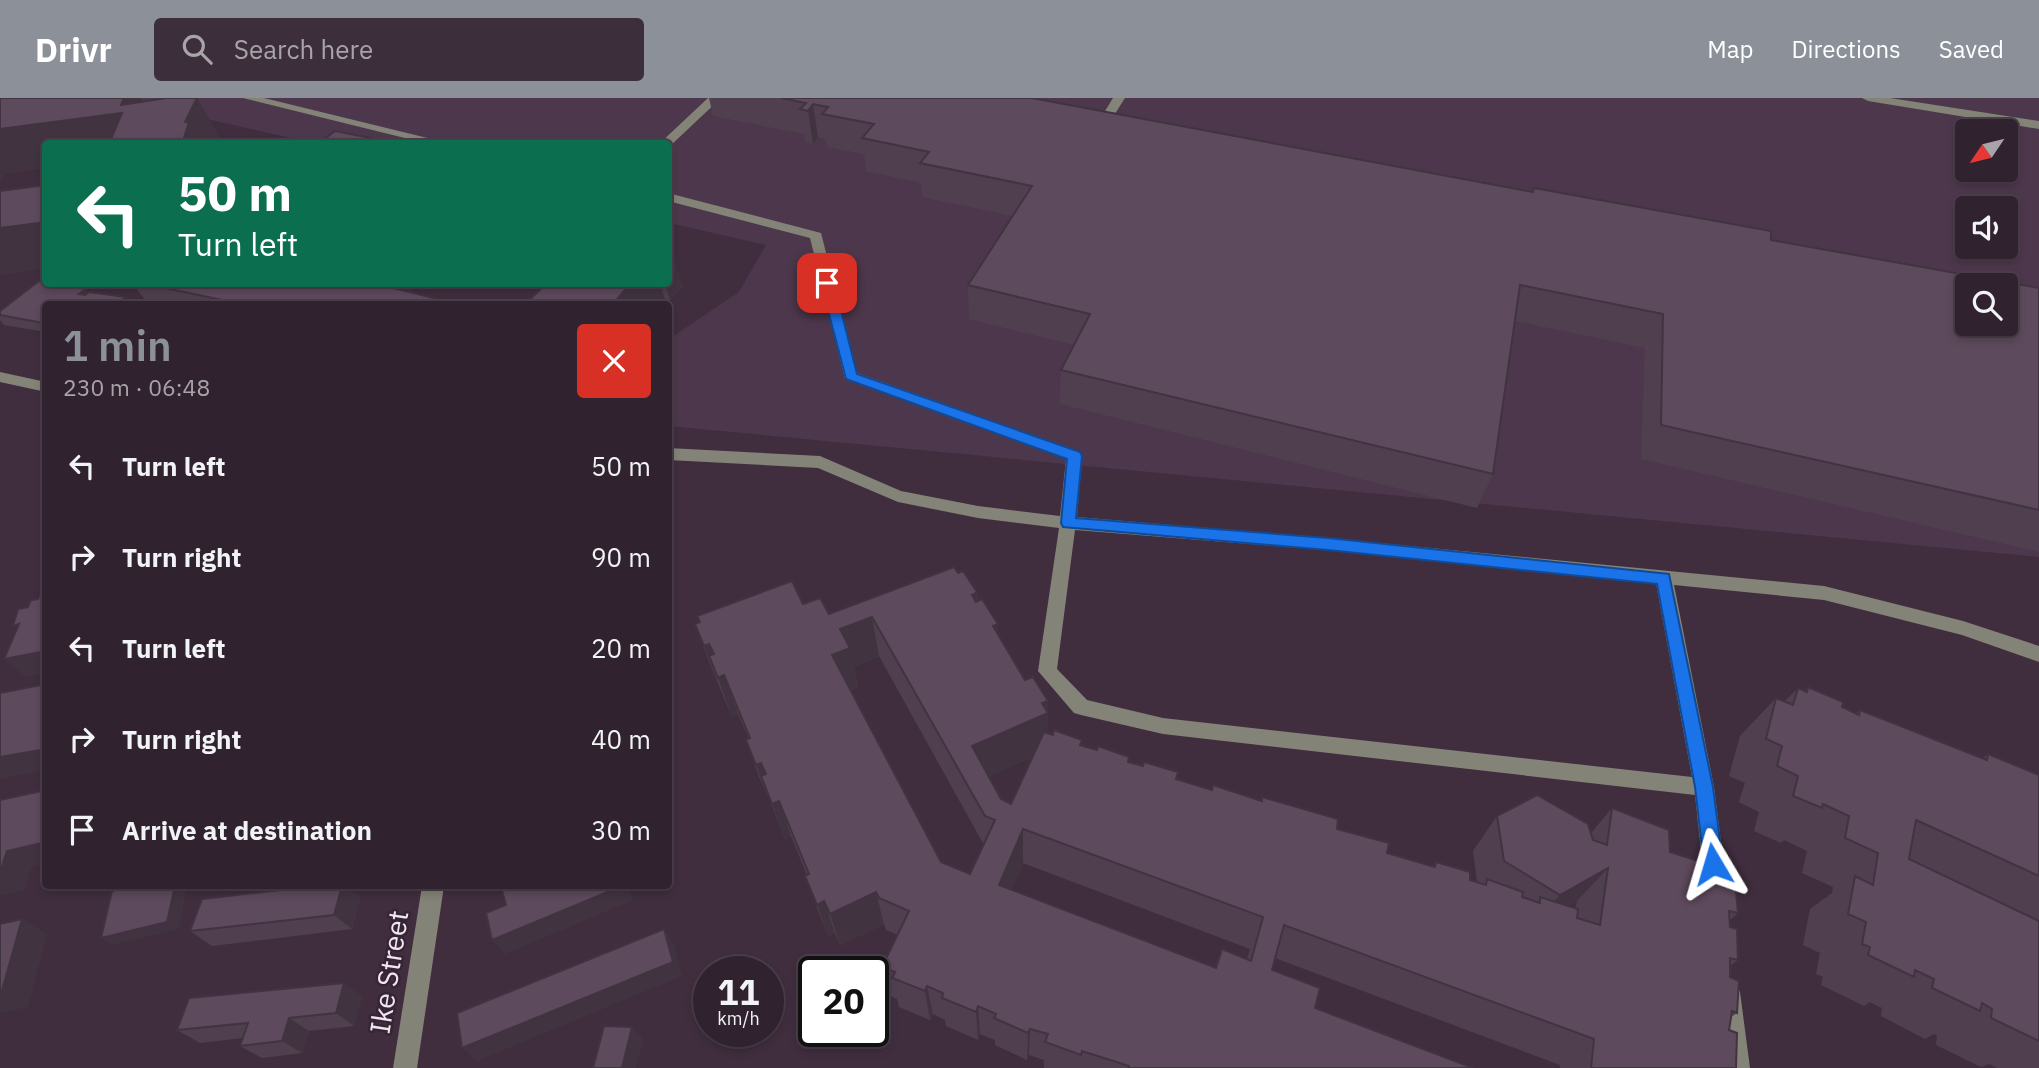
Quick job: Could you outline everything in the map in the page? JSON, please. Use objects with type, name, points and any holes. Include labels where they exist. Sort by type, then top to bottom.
[{"type":"street","points":[[249,98],[429,140]]},
{"type":"street","points":[[669,140],[715,98]]},
{"type":"street","points":[[1100,128],[1119,98]]},
{"type":"street","points":[[1868,98],[2039,125]]},
{"type":"street","points":[[672,198],[816,236],[850,376],[1074,456],[1068,523],[1047,671],[1080,707],[1163,726],[1704,787]]},
{"type":"street","points":[[0,377],[42,386]]},
{"type":"street","points":[[672,454],[820,462],[898,496],[978,512],[1068,523],[1328,544],[1824,593],[1963,628],[2039,654]]},
{"type":"street","points":[[1664,578],[1704,787],[1718,908]]},
{"type":"street","name":"Ike Street","points":[[405,1068],[433,889]]},
{"type":"street","points":[[1727,974],[1738,1068]]},
{"type":"shaded area","points":[[112,98],[2039,98],[2039,557],[672,426],[672,337],[739,292],[766,245],[672,224],[672,140],[301,140]]},
{"type":"building","points":[[0,98],[124,98],[121,105],[166,98],[197,98],[185,122],[189,122],[183,140],[100,140],[111,139],[122,113],[0,129]]},
{"type":"building","points":[[781,98],[1032,98],[1533,192],[1534,188],[1771,231],[1771,240],[1955,273],[1955,336],[2018,336],[2018,284],[2039,288],[2039,510],[1661,425],[1663,314],[1520,285],[1493,474],[1061,370],[1090,314],[968,285],[1032,186],[920,163],[929,152],[862,138],[874,124],[822,114],[828,107],[813,104],[808,111],[800,109],[806,103]]},
{"type":"building","points":[[335,131],[381,140],[323,140]]},
{"type":"building","points":[[42,186],[42,223],[0,228],[0,191]]},
{"type":"building","points":[[39,281],[42,281],[42,287],[86,289],[79,294],[85,295],[89,292],[126,297],[121,301],[42,301],[42,323],[0,315],[0,311]]},
{"type":"building","points":[[161,287],[389,287],[446,301],[226,301]]},
{"type":"building","points":[[543,287],[627,287],[616,301],[528,301]]},
{"type":"building","points":[[954,567],[958,573],[963,571],[977,592],[972,595],[976,602],[982,599],[998,624],[993,626],[1025,680],[1033,677],[1048,701],[1042,703],[1048,713],[972,746],[1001,799],[1011,804],[1044,732],[1053,735],[1054,730],[1082,740],[1080,745],[1097,750],[1098,746],[1129,757],[1128,762],[1143,766],[1144,762],[1178,772],[1176,779],[1212,790],[1213,785],[1262,801],[1262,797],[1338,819],[1337,829],[1389,843],[1387,853],[1435,867],[1436,862],[1470,872],[1470,880],[1486,885],[1487,879],[1523,892],[1522,897],[1540,903],[1540,897],[1578,909],[1577,918],[1600,925],[1608,868],[1560,895],[1504,861],[1497,816],[1537,795],[1588,824],[1593,840],[1607,845],[1612,808],[1669,830],[1670,852],[1730,871],[1731,879],[1735,881],[1738,913],[1729,911],[1730,927],[1737,929],[1738,960],[1730,958],[1730,977],[1739,981],[1737,1013],[1732,1011],[1729,1030],[1737,1033],[1736,1068],[1591,1068],[1594,1039],[1284,925],[1272,970],[1320,988],[1315,1008],[1473,1068],[1129,1068],[1082,1051],[1081,1055],[1045,1042],[1048,1034],[1030,1029],[1028,1033],[994,1018],[996,1014],[978,1006],[976,1012],[942,998],[943,993],[927,986],[925,991],[892,978],[895,972],[889,970],[887,956],[909,911],[879,898],[876,892],[830,914],[824,901],[817,905],[805,876],[809,874],[779,801],[772,804],[761,776],[766,774],[761,763],[756,765],[746,740],[750,738],[724,675],[718,678],[709,656],[714,654],[709,644],[704,646],[695,624],[700,622],[697,616],[792,581],[803,604],[820,598],[829,614]],"holes":[[[872,617],[985,816],[995,820],[970,874],[941,862],[832,655],[850,648],[840,629]],[[1023,829],[1263,917],[1251,961],[1222,949],[1216,968],[999,885]]]},
{"type":"building","points":[[40,594],[42,652],[4,659],[19,624],[13,626],[18,609],[28,607],[31,600],[38,599]]},
{"type":"building","points":[[42,685],[42,750],[0,757],[0,693]]},
{"type":"building","points":[[1808,687],[1843,702],[1842,707],[1859,715],[1860,710],[1987,760],[1988,754],[2039,775],[2039,876],[1916,820],[1909,859],[2039,921],[2039,1041],[1991,1018],[1992,1009],[1982,1003],[1980,1011],[1932,988],[1934,979],[1915,970],[1914,977],[1868,955],[1870,947],[1862,944],[1866,922],[1848,914],[1855,876],[1873,885],[1878,853],[1845,838],[1849,816],[1823,804],[1822,808],[1793,796],[1798,776],[1777,766],[1782,746],[1766,739],[1776,698],[1793,705],[1798,688],[1807,692]]},
{"type":"building","points":[[42,791],[42,843],[7,851],[0,873],[0,800]]},
{"type":"building","points":[[174,889],[167,922],[101,938],[112,891]]},
{"type":"building","points":[[289,889],[341,889],[334,915],[190,931],[202,899]]},
{"type":"building","points":[[502,889],[615,889],[492,940],[486,913],[506,905]]},
{"type":"building","points":[[22,919],[1,994],[0,994],[0,924]]},
{"type":"building","points":[[664,929],[673,962],[462,1048],[457,1013]]},
{"type":"building","points":[[344,983],[336,1013],[289,1018],[282,1041],[240,1046],[248,1023],[177,1030],[189,998]]},
{"type":"building","points":[[604,1026],[632,1027],[622,1068],[593,1068]]},
{"type":"route","points":[[827,283],[850,376],[1074,456],[1068,523],[1328,544],[1664,578],[1704,787],[1713,864]]}]
